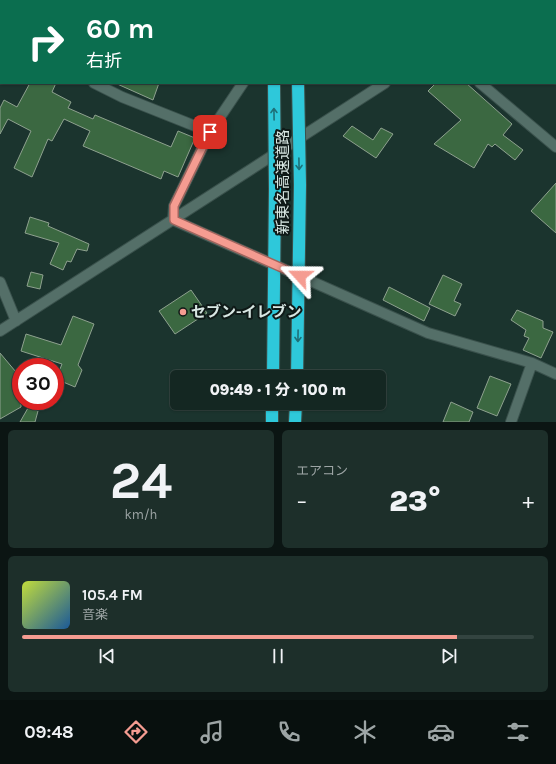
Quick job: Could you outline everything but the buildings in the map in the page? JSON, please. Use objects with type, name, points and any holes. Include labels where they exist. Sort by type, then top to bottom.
[{"type":"highway","name":"新東名高速道路","points":[[273,370],[275,196],[274,84]]},
{"type":"highway","name":"新東名高速道路","points":[[297,370],[300,186],[298,84]]},
{"type":"highway","points":[[272,410],[272,422]]},
{"type":"highway","points":[[295,422],[296,410]]},
{"type":"street","points":[[96,84],[122,97],[210,132]]},
{"type":"street","points":[[174,220],[174,206],[210,132],[242,84]]},
{"type":"street","points":[[0,331],[383,84]]},
{"type":"street","points":[[481,84],[556,147]]},
{"type":"street","points":[[174,220],[428,333],[532,364],[556,374]]},
{"type":"street","points":[[0,282],[16,320]]},
{"type":"street","points":[[511,422],[532,364]]},
{"type":"place","name":"セブン-イレブン","points":[[183,312]]},
{"type":"route","points":[[210,132],[174,206],[174,220],[300,276]]}]
